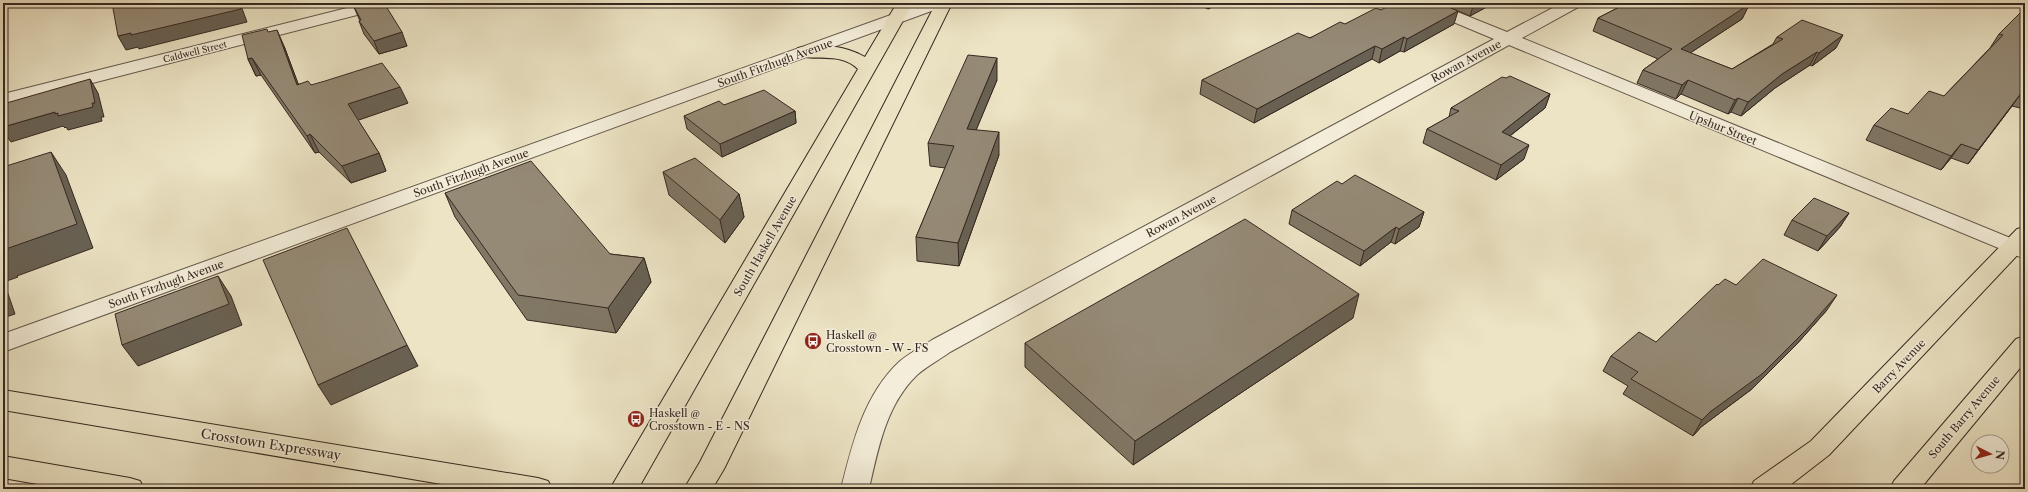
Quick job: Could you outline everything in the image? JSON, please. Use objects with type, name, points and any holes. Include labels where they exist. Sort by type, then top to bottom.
[{"type":"main road","points":[[698,489],[944,3]]},
{"type":"main road","name":"South Haskell Avenue","points":[[624,489],[901,10]]},
{"type":"main road","points":[[804,52],[845,54],[860,60],[868,69]]},
{"type":"main road","name":"Barry Avenue","points":[[1764,489],[1820,448],[2021,245]]},
{"type":"main road","name":"South Barry Avenue","points":[[1904,489],[2025,345]]},
{"type":"main road","name":"Crosstown Expressway","points":[[3,400],[538,489]]},
{"type":"main road","points":[[3,467],[130,489]]},
{"type":"street","name":"Caldwell Street","points":[[3,100],[386,3]]},
{"type":"street","name":"South Fitzhugh Avenue","points":[[3,343],[804,52],[901,10],[939,3]]},
{"type":"street","name":"Upshur Street","points":[[1421,3],[2021,245]]},
{"type":"street","name":"Rowan Avenue","points":[[855,489],[868,439],[883,401],[908,369],[925,357],[955,338],[1574,3]]},
{"type":"building","points":[[112,3],[239,3],[241,9],[131,35],[131,33],[118,36]]},
{"type":"building","points":[[352,3],[384,3],[402,32],[374,41],[359,21],[361,20]]},
{"type":"building","points":[[1394,3],[1439,3],[1458,11],[1407,39],[1404,37],[1382,49],[1375,46],[1257,109],[1202,80],[1298,33],[1310,38],[1340,22],[1345,24],[1376,8],[1381,10]]},
{"type":"building","points":[[1627,3],[1745,3],[1744,4],[1748,5],[1681,49],[1732,69],[1783,39],[1777,37],[1802,20],[1843,35],[1819,53],[1817,52],[1782,74],[1748,102],[1738,98],[1735,100],[1688,80],[1682,85],[1643,70],[1672,49],[1598,18]]},
{"type":"building","points":[[2020,13],[2025,15],[2025,93],[2022,92],[1978,150],[1961,144],[1951,156],[1874,125],[1891,108],[1908,114],[1929,91],[1944,96],[2003,35],[1999,34]]},
{"type":"building","points":[[267,29],[268,32],[277,30],[297,85],[308,81],[311,85],[382,63],[400,87],[348,104],[379,153],[342,166],[310,134],[307,136],[252,58],[248,59],[242,35]]},
{"type":"building","points":[[968,55],[997,58],[967,129],[999,132],[958,243],[916,237],[954,146],[928,143]]},
{"type":"building","points":[[1510,76],[1550,94],[1502,132],[1529,145],[1501,165],[1427,129],[1459,111],[1451,108],[1502,77],[1506,78]]},
{"type":"building","points":[[90,79],[95,103],[92,103],[93,107],[58,116],[58,113],[55,114],[55,112],[3,127],[3,104]]},
{"type":"building","points":[[764,90],[795,111],[720,144],[684,116],[719,101],[724,105]]},
{"type":"building","points":[[51,152],[77,224],[3,250],[3,167]]},
{"type":"building","points":[[695,158],[739,194],[720,220],[663,172]]},
{"type":"building","points":[[531,161],[610,254],[644,258],[608,308],[518,295],[445,193]]},
{"type":"building","points":[[1355,175],[1424,212],[1399,229],[1396,227],[1364,251],[1292,210],[1337,181],[1342,184]]},
{"type":"building","points":[[1814,198],[1849,213],[1827,236],[1792,220]]},
{"type":"building","points":[[1245,219],[1359,294],[1135,441],[1025,343]]},
{"type":"building","points":[[347,228],[407,345],[318,385],[263,260]]},
{"type":"building","points":[[1763,259],[1837,295],[1806,330],[1762,374],[1710,412],[1702,420],[1631,379],[1638,372],[1611,356],[1639,332],[1656,342],[1717,284],[1718,285],[1725,279],[1736,285]]},
{"type":"building","points":[[218,276],[229,304],[122,345],[115,314]]},
{"type":"place","name":"Haskell @ Crosstown - W - FS","points":[[813,341]]},
{"type":"place","name":"Haskell @ Crosstown - E - NS","points":[[636,419]]}]
